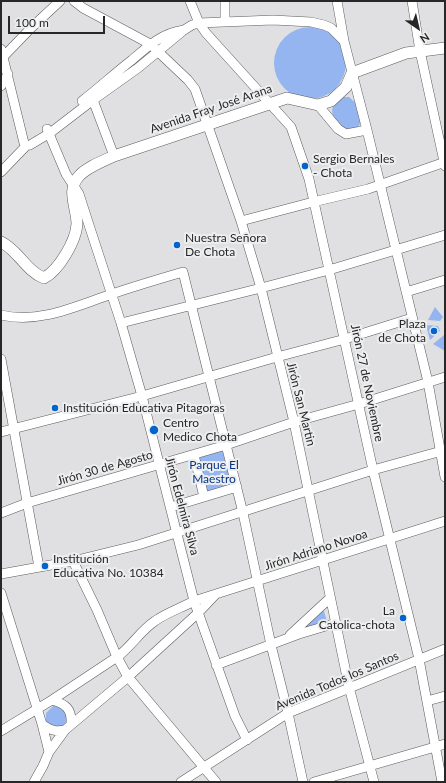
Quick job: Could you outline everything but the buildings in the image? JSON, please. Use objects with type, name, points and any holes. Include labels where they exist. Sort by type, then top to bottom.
[{"type":"main road","points":[[318,105],[331,101],[339,95],[346,87],[352,73],[406,53],[445,48]]},
{"type":"main road","name":"Avenida Fray José Arana","points":[[73,185],[79,175],[89,168],[114,156],[208,123],[286,98],[318,105]]},
{"type":"main road","points":[[1,242],[13,251],[36,275],[44,278],[49,275],[66,254],[73,240],[77,225],[73,200],[73,185]]},
{"type":"street","points":[[28,145],[24,143],[2,52],[60,1]]},
{"type":"street","name":"Jirón San Martin","points":[[74,1],[83,8],[150,44],[188,80],[195,89],[241,221],[261,288],[294,422],[349,687],[371,765],[374,782]]},
{"type":"street","name":"Jirón 27 de Noviembre","points":[[190,1],[199,23],[206,33],[291,127],[308,179],[345,339],[373,470],[418,659],[442,782]]},
{"type":"street","points":[[225,1],[225,22]]},
{"type":"street","points":[[337,1],[344,41],[381,185],[428,382],[443,451],[445,477]]},
{"type":"street","points":[[241,221],[381,185],[445,163],[420,51],[412,1]]},
{"type":"street","points":[[1,172],[28,145],[91,98],[138,68],[192,25],[199,23],[273,20],[311,22],[331,28],[344,41]]},
{"type":"street","points":[[91,98],[150,44],[173,31],[184,30]]},
{"type":"street","points":[[1,86],[8,74]]},
{"type":"street","points":[[91,98],[114,156]]},
{"type":"street","points":[[318,105],[338,129],[346,134],[367,130]]},
{"type":"street","name":"Jirón Edelmira Silva","points":[[48,131],[66,174],[79,194],[122,323],[178,533],[194,601],[234,716],[246,740]]},
{"type":"street","points":[[122,323],[329,270],[445,234]]},
{"type":"street","points":[[1,315],[10,318],[27,318],[57,313],[183,272],[208,377],[237,487],[271,645],[303,782]]},
{"type":"street","points":[[406,292],[445,280]]},
{"type":"street","points":[[1,432],[14,430],[142,396],[345,339],[412,318]]},
{"type":"street","points":[[1,359],[39,567]]},
{"type":"street","name":"Jirón 30 de Agosto","points":[[1,513],[28,503],[194,455],[294,422],[359,404],[445,377]]},
{"type":"street","points":[[1,574],[73,561],[123,549],[243,513],[373,470],[443,451]]},
{"type":"street","points":[[194,455],[204,497]]},
{"type":"street","points":[[170,507],[237,487]]},
{"type":"street","name":"Jirón Adriano Novoa","points":[[52,700],[125,652],[155,620],[194,601],[445,521]]},
{"type":"street","points":[[73,561],[97,610],[117,657],[128,677],[216,782]]},
{"type":"street","points":[[1,593],[42,724],[49,752]]},
{"type":"street","points":[[34,782],[49,752],[68,727],[128,677],[198,613],[216,594]]},
{"type":"street","points":[[286,639],[330,598]]},
{"type":"street","points":[[216,665],[286,639],[336,623]]},
{"type":"street","name":"Avenida Todos los Santos","points":[[181,782],[288,713],[445,649]]},
{"type":"street","points":[[427,701],[445,696]]},
{"type":"street","points":[[1,731],[52,700],[61,702],[67,707],[71,715],[68,727]]},
{"type":"street","points":[[42,724],[57,731],[68,727]]},
{"type":"street","points":[[314,782],[335,779],[371,765],[445,744]]},
{"type":"green space","points":[[303,27],[317,27],[324,29],[336,37],[344,49],[346,63],[344,77],[336,89],[324,97],[317,99],[303,99],[296,97],[284,89],[276,77],[274,70],[274,56],[276,49],[284,37],[296,29]]},
{"type":"green space","points":[[344,97],[349,97],[358,105],[361,122],[358,127],[347,131],[335,120],[332,113],[333,106],[337,100]]},
{"type":"green space","points":[[435,307],[443,317],[440,321],[428,320]]},
{"type":"green space","points":[[426,325],[438,326],[440,331],[430,340]]},
{"type":"green space","points":[[445,335],[445,351],[433,344]]},
{"type":"green space","name":"Parque El Maestro","points":[[222,450],[232,485],[207,493],[197,458]]},
{"type":"green space","points":[[321,610],[324,611],[327,622],[302,631],[301,627]]},
{"type":"green space","points":[[53,706],[60,706],[67,712],[66,722],[64,726],[59,729],[46,722],[46,713]]},
{"type":"place","name":"Sergio Bernales - Chota","points":[[305,166]]},
{"type":"place","name":"Nuestra Señora De Chota","points":[[177,245]]},
{"type":"place","name":"Plaza de Chota","points":[[434,331]]},
{"type":"place","name":"Institución Educativa Pitagoras","points":[[55,408]]},
{"type":"place","name":"Centro Medico Chota","points":[[154,430]]},
{"type":"place","name":"Institución Educativa No. 10384","points":[[45,566]]},
{"type":"place","name":"La Catolica-chota","points":[[403,618]]}]
